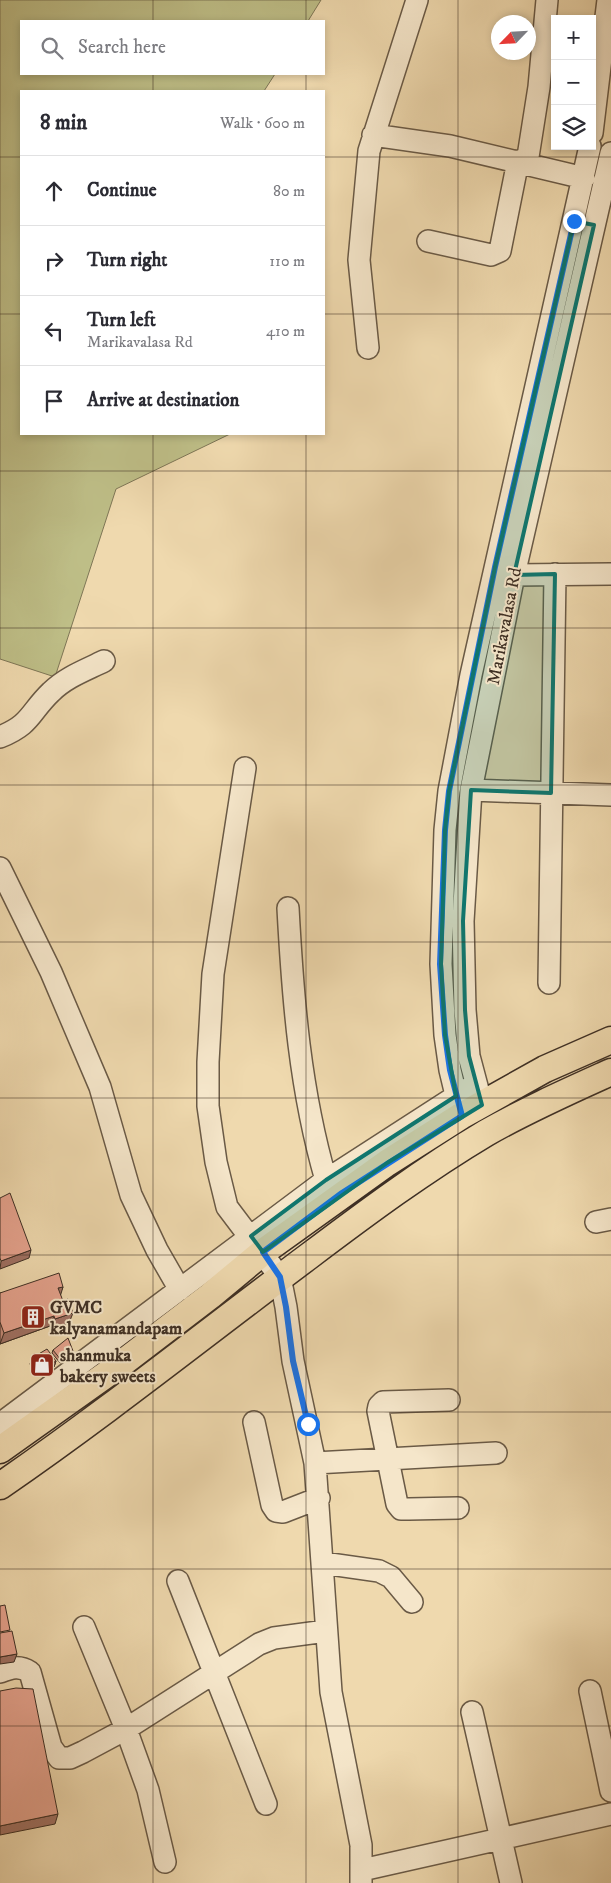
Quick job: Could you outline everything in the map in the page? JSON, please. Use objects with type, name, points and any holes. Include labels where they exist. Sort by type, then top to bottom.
[{"type":"main road","points":[[0,1450],[120,1364],[210,1296],[257,1244],[342,1193],[469,1100],[611,1040]]},
{"type":"main road","points":[[0,1486],[140,1385],[280,1277],[404,1185],[486,1133],[556,1097],[611,1072]]},
{"type":"street","points":[[368,348],[359,260],[369,151],[417,0]]},
{"type":"street","points":[[428,241],[492,255],[500,251],[539,87],[547,0]]},
{"type":"street","points":[[595,105],[608,0]]},
{"type":"street","points":[[373,135],[450,146],[584,178]]},
{"type":"street","name":"Marikavalasa Rd","points":[[469,1100],[463,921],[471,790],[584,223],[584,178],[589,150]]},
{"type":"street","name":"Marikavalasa Rd","points":[[469,1100],[445,1035],[440,964],[445,830],[449,791],[487,603],[584,223],[611,153]]},
{"type":"street","points":[[549,984],[555,574]]},
{"type":"street","points":[[514,575],[611,574]]},
{"type":"street","points":[[0,737],[24,726],[51,691],[67,679],[104,661]]},
{"type":"street","points":[[245,768],[213,974],[208,1088],[216,1162],[227,1207],[257,1244],[280,1277],[286,1307],[293,1361],[315,1463],[319,1498],[331,1692],[361,1845],[362,1877],[501,1839],[611,1814]]},
{"type":"street","points":[[471,790],[611,794]]},
{"type":"street","points":[[0,868],[51,972],[100,1087],[131,1195],[157,1250],[180,1290]]},
{"type":"street","points":[[288,908],[292,986],[302,1076],[314,1139],[326,1180]]},
{"type":"street","points":[[0,1424],[180,1290],[257,1244],[326,1180],[469,1100]]},
{"type":"street","points":[[449,1400],[383,1402],[379,1406],[378,1411],[395,1499],[402,1508],[458,1508]]},
{"type":"street","points":[[254,1422],[272,1505],[276,1511],[283,1512],[319,1498]]},
{"type":"street","points":[[315,1463],[496,1454]]},
{"type":"street","points":[[323,1563],[379,1571],[391,1577],[412,1602]]},
{"type":"street","points":[[178,1582],[266,1804]]},
{"type":"street","points":[[84,1627],[126,1728],[148,1790],[166,1862]]},
{"type":"street","points":[[0,1672],[15,1667],[23,1668],[30,1672],[51,1747],[59,1758],[70,1758],[126,1728],[258,1644],[274,1638],[326,1631]]},
{"type":"street","points":[[590,1691],[611,1791]]},
{"type":"street","points":[[472,1712],[511,1883]]},
{"type":"highlighted area","points":[[574,221],[594,225],[514,575],[555,574],[551,793],[471,790],[463,921],[465,1010],[469,1056],[482,1105],[387,1163],[263,1252],[251,1236],[326,1180],[456,1096],[445,1035],[441,964],[445,830],[449,791],[495,567]]},
{"type":"green space","points":[[0,0],[321,0],[309,20],[20,20],[20,75],[274,75],[265,90],[20,90],[20,435],[228,435],[116,489],[55,677],[0,659]]},
{"type":"building","points":[[10,1193],[31,1250],[1,1261],[0,1198]]},
{"type":"building","name":"GVMC kalyanamandapam","points":[[59,1273],[63,1287],[58,1288],[63,1301],[68,1299],[73,1313],[55,1319],[54,1316],[4,1333],[0,1322],[0,1293]]},
{"type":"building","points":[[68,1338],[73,1351],[61,1360],[53,1350]]},
{"type":"building","points":[[47,1349],[56,1361],[39,1371],[32,1358]]},
{"type":"building","points":[[5,1605],[10,1630],[0,1632],[0,1606]]},
{"type":"building","points":[[12,1631],[17,1654],[0,1657],[0,1633]]},
{"type":"building","points":[[16,1688],[33,1689],[58,1814],[0,1826],[0,1691]]},
{"type":"place","name":"GVMC kalyanamandapam","points":[[33,1317]]},
{"type":"place","name":"shanmuka bakery sweets","points":[[42,1365]]},
{"type":"route","points":[[308,1424],[293,1361],[280,1277],[263,1252],[342,1193],[462,1116],[450,1070],[442,1005],[440,964],[445,830],[449,791],[471,675],[531,403],[574,221]]}]
